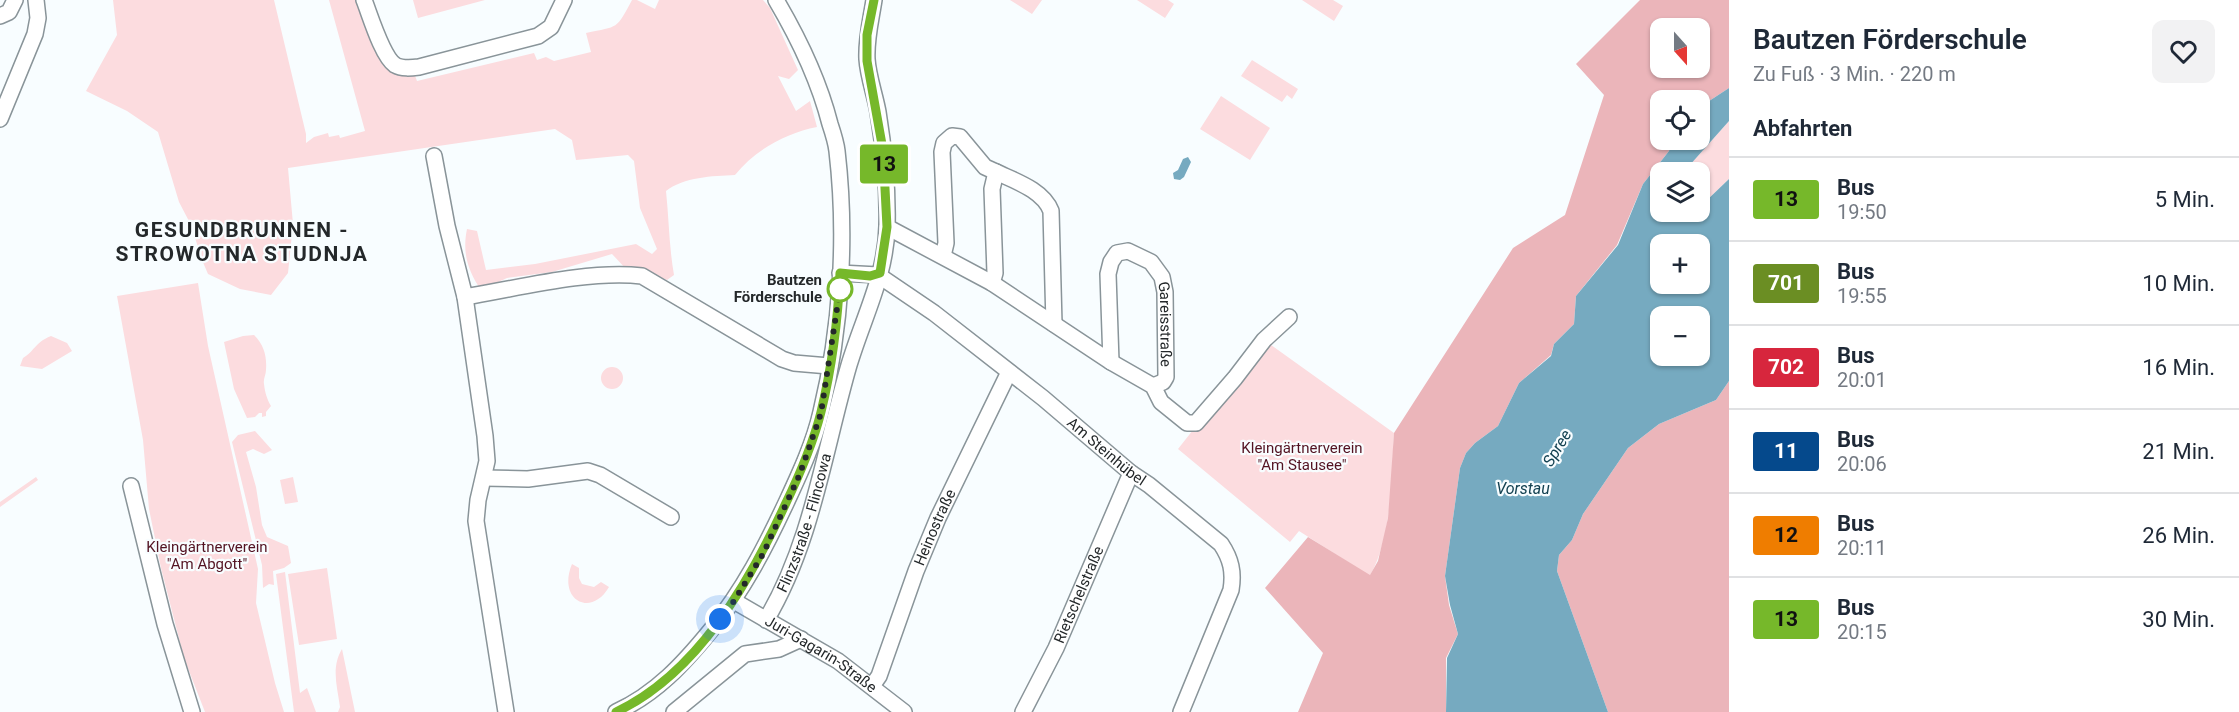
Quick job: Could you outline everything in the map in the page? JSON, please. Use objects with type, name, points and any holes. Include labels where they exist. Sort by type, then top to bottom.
[{"type":"street","points":[[0,16],[9,12],[15,0]]},
{"type":"street","points":[[0,119],[35,34],[38,18],[36,0]]},
{"type":"street","points":[[364,0],[385,52],[394,65],[405,68],[419,67],[538,36],[551,27],[564,0]]},
{"type":"street","points":[[616,712],[667,679],[690,656],[734,601],[763,554],[799,476],[821,413],[835,330],[840,273],[841,227],[837,149],[822,94],[776,0]]},
{"type":"street","name":"Flinzstraße - Flincowa","points":[[766,620],[787,583],[799,549],[847,372],[874,299],[881,269],[887,227],[883,150],[867,61],[867,35],[874,0]]},
{"type":"street","points":[[943,256],[946,243],[942,152],[944,143],[952,136],[960,137],[986,167],[1037,193],[1047,202],[1051,211],[1054,324]]},
{"type":"street","points":[[434,156],[447,226],[465,297],[485,436],[487,460],[478,500],[478,538],[506,712]]},
{"type":"street","points":[[993,283],[995,252],[992,189],[996,172]]},
{"type":"street","name":"Gareisstraße","points":[[887,227],[993,283],[1111,362],[1153,386],[1161,402],[1187,423],[1196,423],[1264,340],[1289,318]]},
{"type":"street","name":"Gareisstraße","points":[[1111,362],[1108,274],[1111,262],[1118,253],[1128,251],[1151,262],[1162,277],[1165,292],[1166,376],[1163,382],[1153,386]]},
{"type":"street","points":[[840,273],[878,275]]},
{"type":"street","points":[[465,297],[592,276],[618,274],[642,276],[782,359],[794,363],[829,366]]},
{"type":"street","name":"Am Steinhübel","points":[[878,275],[934,313],[1043,398],[1131,474],[1149,484],[1221,544],[1233,569],[1231,590],[1181,712]]},
{"type":"street","name":"Heinostraße","points":[[872,686],[879,676],[916,571],[938,518],[1009,372]]},
{"type":"street","points":[[484,478],[528,479],[588,471],[600,475],[671,517]]},
{"type":"street","name":"Rietschelstraße","points":[[1023,712],[1056,648],[1131,474]]},
{"type":"street","points":[[131,486],[165,624],[192,712]]},
{"type":"street","name":"Juri-Gagarin-Straße","points":[[734,601],[838,661],[904,712]]},
{"type":"street","points":[[674,712],[745,654],[779,648],[801,639]]},
{"type":"green space","points":[[113,0],[274,0],[306,134],[306,143],[314,137],[328,133],[329,137],[339,135],[340,138],[365,131],[329,0],[362,0],[389,68],[414,73],[417,81],[534,53],[537,60],[546,57],[554,61],[591,52],[586,33],[615,25],[623,17],[632,0],[637,0],[655,9],[659,0],[763,0],[770,8],[798,70],[789,79],[778,76],[796,111],[810,101],[817,127],[772,144],[752,158],[735,175],[690,180],[666,191],[674,275],[667,280],[649,272],[627,270],[612,254],[552,272],[507,278],[481,290],[467,261],[465,246],[467,229],[477,231],[486,270],[535,264],[636,244],[652,254],[657,249],[640,208],[634,161],[628,155],[576,160],[572,140],[555,129],[288,168],[293,224],[288,273],[271,295],[240,289],[208,274],[191,225],[179,202],[158,132],[127,111],[86,91],[117,35]]},
{"type":"green space","points":[[413,0],[485,0],[418,18]]},
{"type":"green space","points":[[1010,0],[1042,0],[1032,14]]},
{"type":"green space","points":[[1137,0],[1168,0],[1174,4],[1165,18]]},
{"type":"green space","points":[[1302,0],[1333,0],[1343,6],[1334,21]]},
{"type":"green space","points":[[1252,60],[1298,89],[1292,99],[1287,95],[1282,102],[1241,76]]},
{"type":"green space","points":[[1221,96],[1270,128],[1250,160],[1200,129]]},
{"type":"green space","points":[[1729,121],[1729,179],[1710,197],[1710,162],[1693,162],[1703,150],[1710,150],[1710,142]]},
{"type":"green space","name":"Kleingärtnerverein \"Am Abgott\"","points":[[198,283],[208,346],[258,569],[256,603],[284,712],[205,712],[184,658],[161,568],[149,509],[143,440],[117,296]]},
{"type":"green space","points":[[254,335],[265,355],[264,384],[271,406],[266,416],[262,417],[262,413],[259,413],[255,417],[247,418],[234,389],[224,342]]},
{"type":"green space","points":[[51,336],[67,343],[72,351],[42,369],[20,366],[23,358]]},
{"type":"green space","name":"Kleingärtnerverein \"Am Stausee\"","points":[[1264,340],[1394,433],[1387,524],[1378,559],[1370,576],[1299,531],[1290,542],[1178,449]]},
{"type":"green space","points":[[612,367],[620,370],[623,378],[620,386],[612,389],[604,386],[601,378],[604,370]]},
{"type":"green space","points":[[255,431],[272,450],[264,454],[253,449],[246,452],[256,487],[262,525],[267,537],[288,546],[291,563],[273,571],[274,585],[269,584],[263,588],[262,565],[232,442],[238,435]]},
{"type":"green space","points":[[36,477],[38,480],[0,507],[0,502]]},
{"type":"green space","points":[[293,477],[298,502],[285,504],[280,480]]},
{"type":"green space","points":[[572,564],[579,568],[579,578],[582,584],[594,587],[601,582],[609,587],[594,602],[578,601],[572,595],[569,577]]},
{"type":"green space","points":[[327,568],[337,639],[299,645],[288,574]]},
{"type":"green space","points":[[285,572],[300,693],[307,688],[316,712],[294,712],[276,574]]},
{"type":"green space","points":[[342,649],[355,712],[338,712],[340,707],[336,670]]},
{"type":"shaded area","points":[[1640,0],[1729,0],[1729,88],[1710,100],[1710,90],[1650,90],[1650,150],[1669,151],[1660,162],[1650,162],[1650,175],[1643,184],[1617,245],[1576,296],[1574,324],[1554,344],[1551,355],[1519,383],[1498,426],[1475,443],[1466,453],[1460,468],[1445,576],[1449,605],[1458,634],[1446,658],[1446,712],[1298,712],[1323,653],[1265,588],[1308,537],[1370,575],[1378,561],[1388,518],[1394,433],[1513,248],[1565,215],[1604,95],[1576,64]]},
{"type":"shaded area","points":[[1729,381],[1729,712],[1608,712],[1557,571],[1559,555],[1572,540],[1583,514],[1628,448],[1659,424],[1716,400]]},
{"type":"water","name":"Vorstau","points":[[1729,88],[1729,121],[1710,142],[1710,100]]},
{"type":"water","name":"Vorstau","points":[[1703,150],[1693,162],[1660,162],[1669,151]]},
{"type":"water","points":[[1188,157],[1191,162],[1184,177],[1180,180],[1174,179],[1173,173],[1178,170],[1183,159]]},
{"type":"water","name":"Vorstau","points":[[1650,175],[1650,222],[1710,222],[1710,197],[1729,179],[1729,381],[1716,400],[1659,424],[1628,448],[1583,514],[1572,540],[1559,555],[1557,571],[1608,712],[1446,712],[1447,658],[1458,634],[1445,576],[1460,468],[1466,453],[1475,443],[1498,426],[1519,383],[1551,356],[1554,344],[1574,324],[1576,296],[1618,245],[1643,184]]},
{"type":"bus line","name":"13","points":[[616,712],[660,685],[690,656],[734,601],[763,554],[799,476],[821,413],[835,330],[840,273],[870,276],[880,273],[887,227],[883,150],[867,61],[867,35],[874,0]]},
{"type":"place","name":"Bautzen Förderschule","points":[[840,289]]},
{"type":"district","name":"GESUNDBRUNNEN - STROWOTNA STUDNJA","points":[[242,242]]},
{"type":"route","points":[[720,619],[763,554],[799,476],[821,413],[840,289]]},
{"type":"water label","name":"Spree","points":[[1557,448]]}]
